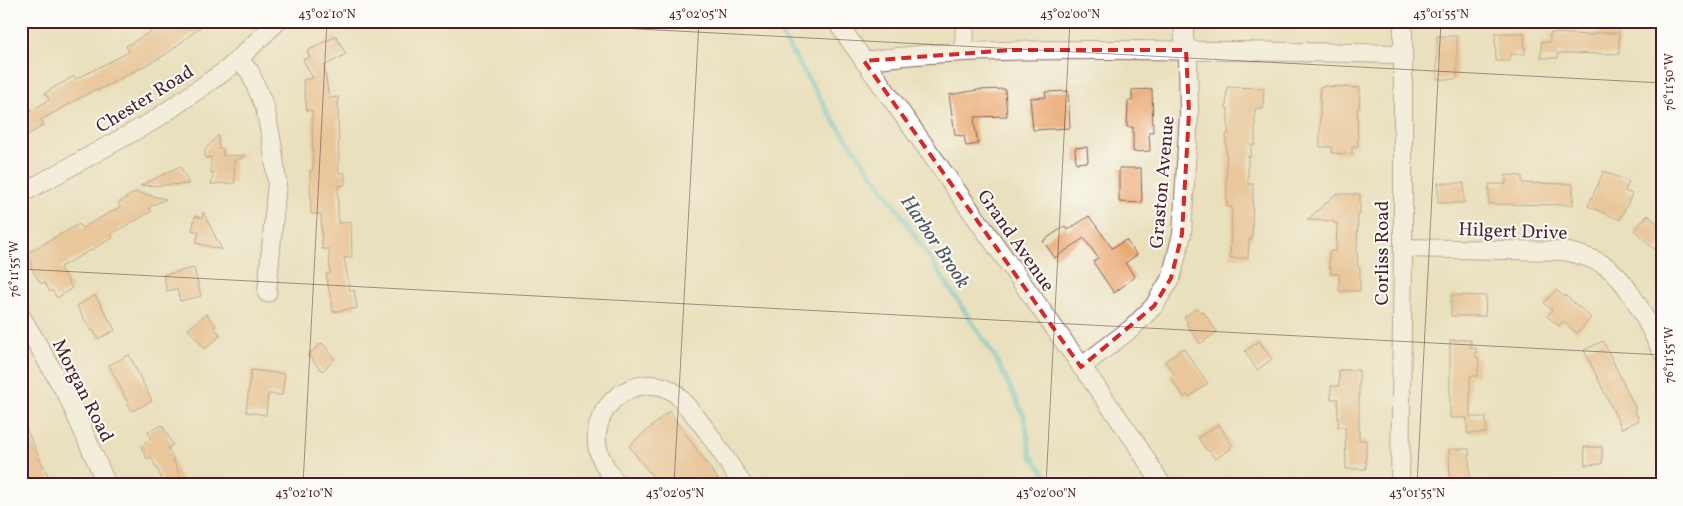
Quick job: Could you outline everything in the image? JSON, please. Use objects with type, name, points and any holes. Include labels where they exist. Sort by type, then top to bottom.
[{"type":"street","name":"Chester Road","points":[[21,194],[153,121],[229,68],[278,21]]},
{"type":"street","name":"Grand Avenue","points":[[836,21],[1134,440],[1162,485]]},
{"type":"street","points":[[964,52],[965,21]]},
{"type":"street","name":"Graston Avenue","points":[[1082,367],[1132,328],[1154,306],[1171,278],[1182,234],[1189,113],[1188,59],[1184,38],[1184,21]]},
{"type":"street","name":"Corliss Road","points":[[1400,485],[1403,21]]},
{"type":"street","points":[[864,61],[908,55],[1012,50],[1186,50],[1402,54]]},
{"type":"street","points":[[238,59],[250,72],[265,108],[277,182],[267,293]]},
{"type":"street","name":"Hilgert Drive","points":[[1402,248],[1564,251],[1574,253],[1605,266],[1628,287],[1662,352]]},
{"type":"street","name":"Morgan Road","points":[[21,316],[68,397],[107,485]]},
{"type":"street","points":[[617,485],[601,460],[597,443],[599,424],[609,404],[622,391],[638,385],[658,385],[672,391],[694,414],[743,485]]},
{"type":"highlighted area","points":[[1012,50],[1186,50],[1189,113],[1182,234],[1171,278],[1154,306],[1081,367],[864,61]]},
{"type":"building","points":[[169,21],[208,21],[165,55],[97,91],[96,89],[41,120],[44,125],[21,139],[21,117],[49,100],[45,93],[74,76],[76,79],[129,52],[126,46]]},
{"type":"building","points":[[1495,33],[1524,33],[1525,54],[1510,54],[1510,61],[1496,61]]},
{"type":"building","points":[[1550,33],[1593,35],[1593,33],[1619,33],[1619,54],[1558,53],[1558,58],[1541,58],[1541,42],[1550,42]]},
{"type":"building","points":[[336,36],[346,54],[324,66],[329,98],[338,97],[339,173],[345,173],[345,185],[338,186],[338,223],[351,222],[352,257],[344,258],[350,291],[354,290],[357,308],[333,312],[326,274],[330,273],[329,249],[322,249],[321,214],[311,214],[310,170],[313,170],[312,110],[307,111],[303,80],[313,78],[303,60],[310,57],[307,51]]},
{"type":"building","points":[[1437,36],[1457,36],[1457,79],[1437,79]]},
{"type":"building","points":[[1227,87],[1264,88],[1263,109],[1255,108],[1255,145],[1251,145],[1251,156],[1248,156],[1248,184],[1253,184],[1252,240],[1249,239],[1248,258],[1230,258],[1232,207],[1227,207]]},
{"type":"building","points":[[1320,87],[1360,88],[1359,109],[1357,109],[1358,146],[1352,146],[1352,154],[1332,153],[1332,147],[1320,147]]},
{"type":"building","points":[[1005,89],[1007,116],[975,117],[978,144],[966,146],[964,136],[955,135],[949,95],[977,90]]},
{"type":"building","points":[[1152,89],[1153,132],[1149,132],[1150,151],[1133,152],[1133,127],[1127,127],[1128,101],[1132,101],[1132,90]]},
{"type":"building","points":[[1068,91],[1070,128],[1033,130],[1030,98],[1046,97],[1045,92]]},
{"type":"building","points":[[218,135],[219,148],[223,148],[223,156],[247,155],[234,161],[235,183],[211,184],[214,172],[211,173],[211,157],[205,158],[205,150]]},
{"type":"building","points":[[1087,147],[1088,162],[1076,163],[1075,148]]},
{"type":"building","points":[[180,166],[189,184],[140,186]]},
{"type":"building","points":[[1119,168],[1141,168],[1142,203],[1119,202]]},
{"type":"building","points":[[1604,171],[1629,182],[1625,191],[1632,194],[1620,220],[1588,206]]},
{"type":"building","points":[[1506,175],[1522,176],[1522,183],[1573,184],[1573,205],[1489,204],[1489,184],[1506,184]]},
{"type":"building","points":[[1438,183],[1464,183],[1464,203],[1438,203]]},
{"type":"building","points":[[135,192],[166,199],[149,207],[151,212],[111,234],[113,238],[60,267],[72,288],[57,298],[52,290],[50,292],[44,282],[41,284],[30,266],[32,264],[26,254],[79,224],[82,228],[120,207],[118,203]]},
{"type":"building","points":[[1336,194],[1360,194],[1357,251],[1358,267],[1360,267],[1360,291],[1339,291],[1339,274],[1331,274],[1329,251],[1336,251],[1337,223],[1333,223],[1333,221],[1307,220]]},
{"type":"building","points":[[203,212],[222,250],[196,243],[199,232],[192,230],[195,216],[202,218]]},
{"type":"building","points":[[1648,215],[1662,228],[1662,243],[1655,250],[1634,230]]},
{"type":"building","points":[[1089,216],[1112,248],[1126,240],[1137,255],[1125,263],[1135,277],[1114,293],[1093,262],[1098,258],[1084,238],[1055,258],[1043,241],[1065,226],[1067,230]]},
{"type":"building","points":[[194,268],[201,296],[180,301],[177,289],[167,291],[163,275]]},
{"type":"building","points":[[1556,290],[1564,297],[1565,295],[1591,318],[1577,333],[1563,321],[1559,326],[1547,316],[1552,310],[1544,303]]},
{"type":"building","points":[[95,295],[115,330],[98,339],[93,330],[91,331],[77,306]]},
{"type":"building","points":[[1451,295],[1486,296],[1485,316],[1451,316]]},
{"type":"building","points":[[1197,308],[1201,312],[1203,311],[1217,332],[1200,344],[1184,317]]},
{"type":"building","points":[[206,314],[221,335],[205,349],[188,329]]},
{"type":"building","points":[[1450,340],[1471,340],[1470,348],[1476,348],[1476,358],[1479,358],[1478,376],[1470,376],[1470,417],[1486,417],[1486,433],[1467,433],[1467,418],[1450,418]]},
{"type":"building","points":[[1259,341],[1272,359],[1257,370],[1245,351]]},
{"type":"building","points":[[1603,341],[1636,409],[1634,410],[1639,420],[1622,429],[1584,350]]},
{"type":"building","points":[[322,343],[335,359],[322,371],[308,355]]},
{"type":"building","points":[[1183,348],[1208,383],[1189,397],[1187,394],[1184,397],[1170,377],[1175,374],[1165,361]]},
{"type":"building","points":[[129,355],[152,401],[132,411],[109,365]]},
{"type":"building","points":[[251,370],[285,374],[282,395],[268,394],[266,415],[246,412]]},
{"type":"building","points":[[1339,370],[1359,370],[1359,440],[1366,440],[1366,469],[1346,469],[1345,427],[1338,427],[1338,399],[1331,399],[1331,386],[1339,386]]},
{"type":"building","points":[[669,411],[722,485],[659,485],[629,446]]},
{"type":"building","points":[[21,418],[49,478],[52,485],[21,485]]},
{"type":"building","points":[[1219,424],[1232,445],[1231,449],[1215,459],[1198,438]]},
{"type":"building","points":[[162,425],[173,445],[168,448],[184,485],[165,485],[151,457],[147,459],[141,446],[151,439],[148,432]]},
{"type":"building","points":[[1584,447],[1602,447],[1602,464],[1585,465]]},
{"type":"building","points":[[1449,449],[1469,449],[1470,483],[1450,484]]},
{"type":"waterway","name":"Harbor Brook","points":[[773,21],[832,118],[898,210],[995,357],[1024,416],[1031,456],[1054,485]]}]
